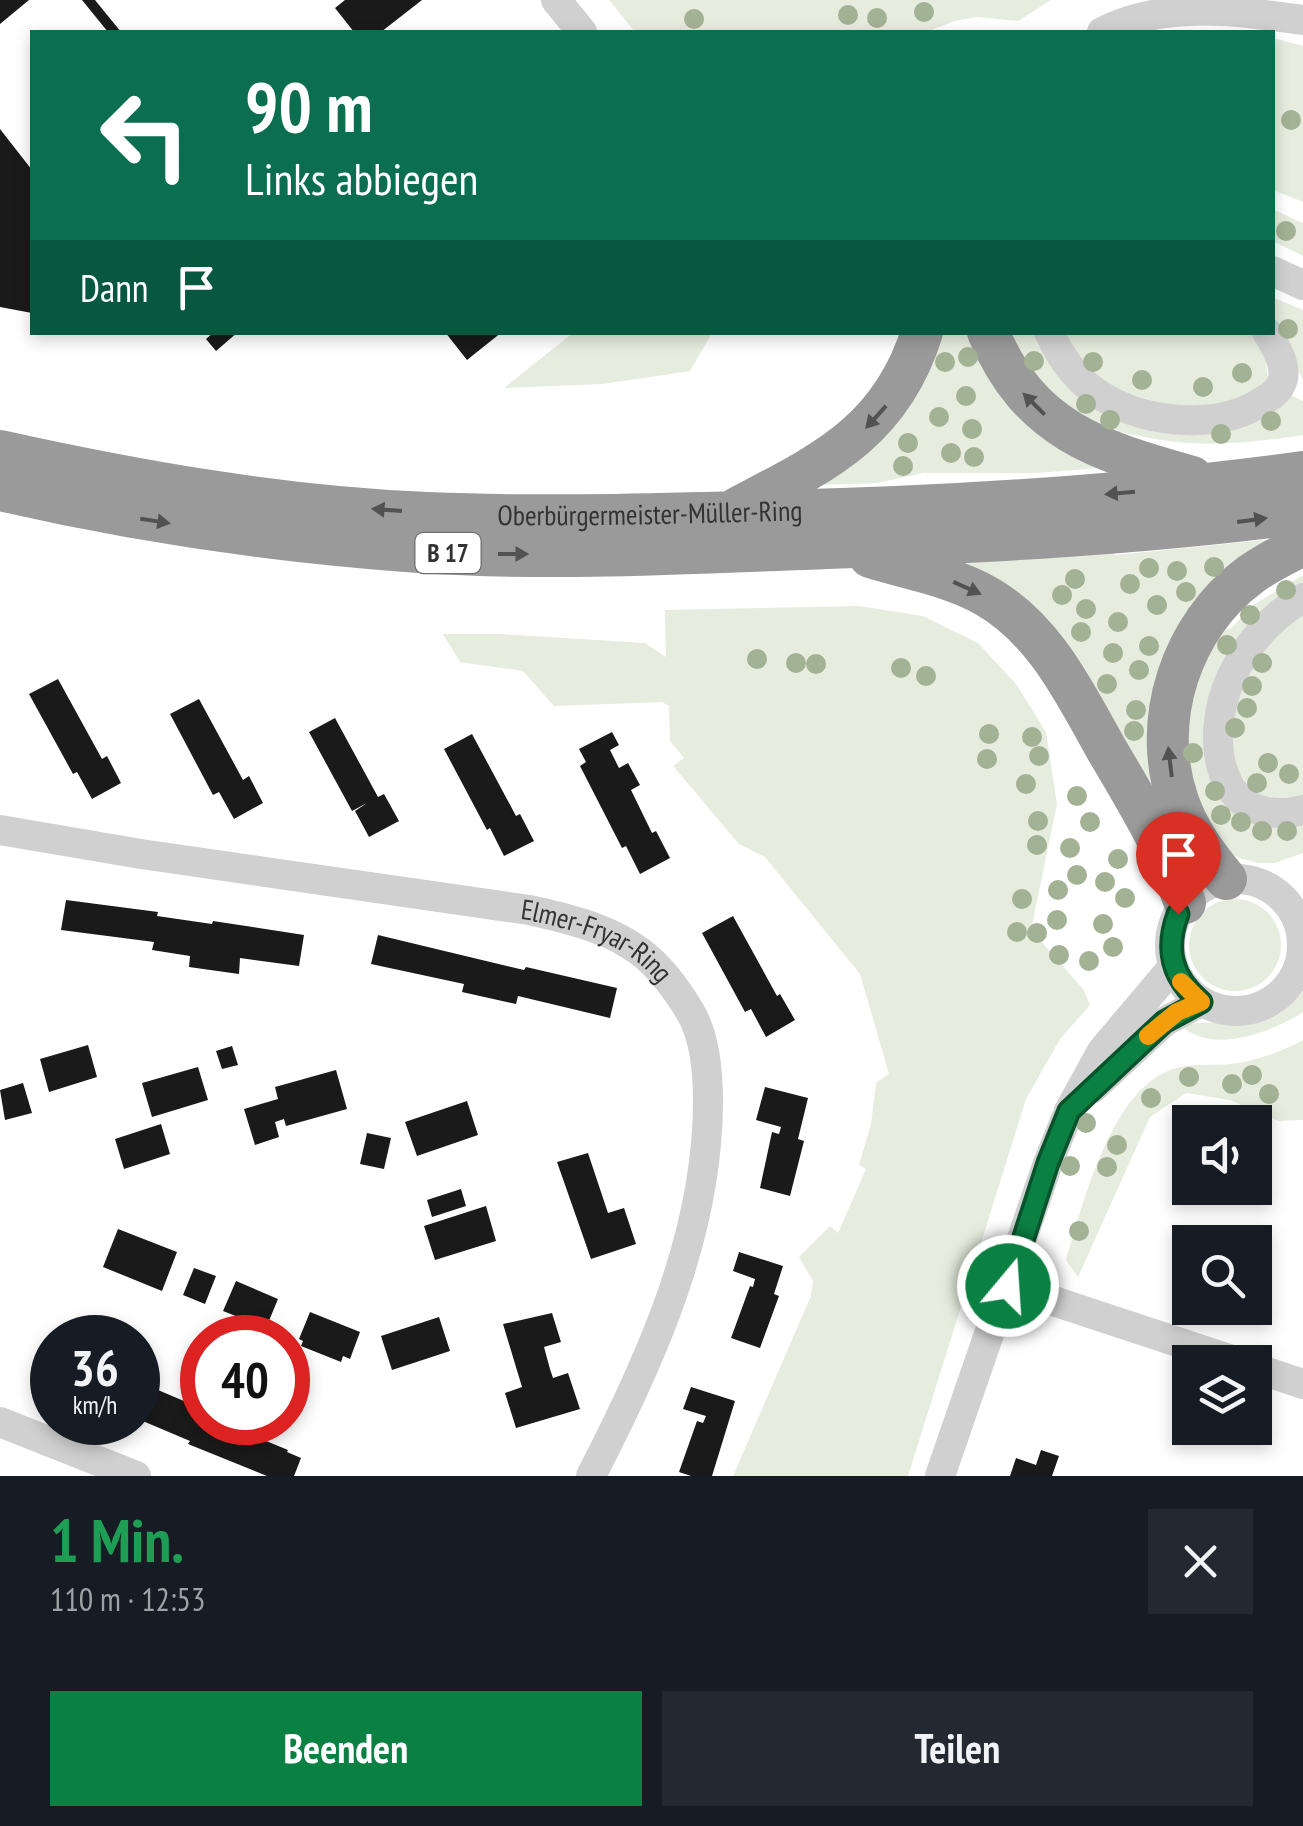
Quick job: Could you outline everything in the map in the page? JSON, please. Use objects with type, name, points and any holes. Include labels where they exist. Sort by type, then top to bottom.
[{"type":"highway","points":[[729,512],[821,464],[856,438],[882,412],[904,380],[921,335]]},
{"type":"highway","points":[[990,335],[1018,388],[1047,416],[1082,440],[1114,455],[1217,484]]},
{"type":"highway","name":"Oberbürgermeister-Müller-Ring","points":[[0,451],[148,482],[324,505],[497,514],[729,512],[1040,500],[1303,472]]},
{"type":"highway","name":"Oberbürgermeister-Müller-Ring","points":[[0,490],[209,530],[420,552],[515,554],[1044,539],[1303,513]]},
{"type":"highway","points":[[1226,879],[1191,830],[1172,781],[1167,754],[1172,698],[1191,646],[1226,597],[1249,576],[1303,545]]},
{"type":"highway","points":[[841,547],[953,581],[986,596],[1029,629],[1056,663],[1147,819],[1185,903]]},
{"type":"street","points":[[556,0],[580,30]]},
{"type":"street","points":[[1107,30],[1146,14],[1188,9],[1222,9],[1303,20]]},
{"type":"street","points":[[1275,272],[1303,285]]},
{"type":"street","points":[[1051,335],[1058,352],[1082,381],[1122,406],[1199,420],[1225,417],[1260,404],[1293,385],[1267,335]]},
{"type":"street","points":[[1303,598],[1276,616],[1243,657],[1223,701],[1218,747],[1226,781],[1246,804],[1263,813],[1281,815],[1303,810]]},
{"type":"street","name":"Elmer-Fryar-Ring","points":[[0,830],[582,921],[614,936],[658,967],[694,1020],[708,1075],[702,1190],[695,1223],[636,1388],[591,1476]]},
{"type":"street","points":[[1226,879],[1245,879],[1294,893],[1302,948],[1296,974],[1288,986],[1267,1004],[1235,1012],[1201,1002],[1187,990],[1173,967],[1172,930],[1185,903],[1208,885],[1226,879]]},
{"type":"street","points":[[940,1476],[1069,1111],[1102,1052],[1173,967]]},
{"type":"street","points":[[1069,1111],[1164,1022],[1201,1002]]},
{"type":"street","points":[[1008,1286],[1187,1345]]},
{"type":"street","points":[[1272,1374],[1303,1384]]},
{"type":"street","points":[[0,1422],[136,1476]]},
{"type":"shaded area","points":[[609,0],[1051,0],[1018,21],[977,17],[932,30],[633,30]]},
{"type":"shaded area","points":[[1275,39],[1303,46],[1303,202],[1275,191]]},
{"type":"shaded area","points":[[1275,210],[1303,223],[1303,256],[1275,242]]},
{"type":"shaded area","points":[[1275,298],[1303,310],[1303,379],[1275,331]]},
{"type":"shaded area","points":[[570,335],[711,335],[690,371],[603,384],[504,388]]},
{"type":"shaded area","points":[[940,335],[974,335],[1100,468],[1037,473],[924,473],[877,483],[820,485],[860,457],[897,421],[913,401],[935,357]]},
{"type":"shaded area","points":[[1010,335],[1044,335],[1128,418],[1285,392],[1303,401],[1303,435],[1212,444],[1121,432],[1117,437],[1077,414],[1038,379]]},
{"type":"shaded area","points":[[1062,335],[1253,335],[1265,355],[1268,381],[1252,398],[1178,409],[1099,384]]},
{"type":"shaded area","points":[[1274,539],[1210,587],[1168,807],[956,561],[1113,550],[1115,555]]},
{"type":"shaded area","points":[[1303,575],[1303,588],[1251,629],[1212,779],[1303,820],[1303,853],[1275,863],[1258,863],[1222,849],[1188,787],[1184,711],[1217,634],[1231,628],[1255,604]]},
{"type":"shaded area","points":[[859,606],[923,616],[978,643],[1016,684],[1046,732],[1057,804],[1031,930],[1083,989],[1090,1005],[1060,1039],[1026,1099],[908,1476],[733,1476],[811,1296],[813,1281],[799,1257],[830,1226],[838,1233],[866,1169],[859,1165],[871,1124],[876,1083],[889,1074],[860,974],[765,857],[739,844],[673,766],[684,758],[670,741],[669,706],[662,702],[554,706],[523,671],[460,662],[443,634],[645,643],[666,657],[665,610]]},
{"type":"shaded area","points":[[1303,609],[1303,798],[1297,801],[1256,797],[1229,757],[1237,691],[1256,656]]},
{"type":"shaded area","points":[[1235,899],[1253,902],[1268,912],[1278,927],[1278,963],[1268,978],[1253,988],[1235,991],[1217,988],[1202,978],[1192,963],[1189,945],[1192,927],[1202,912],[1217,902]]},
{"type":"shaded area","points":[[1303,991],[1303,1012],[1259,1033],[1226,1040],[1209,1039],[1182,1026],[1259,1022],[1274,1017]]},
{"type":"shaded area","points":[[1303,1040],[1303,1120],[1272,1118],[1272,1105],[1242,1105],[1186,1093],[1150,1117],[1078,1277],[1066,1260],[1081,1209],[1104,1149],[1135,1097],[1154,1079],[1177,1068],[1250,1061]]},
{"type":"building","points":[[0,0],[29,0],[0,24]]},
{"type":"building","points":[[82,0],[95,0],[119,30],[106,30]]},
{"type":"building","points":[[345,0],[422,0],[384,30],[352,30],[335,8]]},
{"type":"building","points":[[0,129],[30,167],[30,313],[0,307]]},
{"type":"building","points":[[211,335],[235,335],[216,351],[206,339]]},
{"type":"building","points":[[447,335],[498,335],[467,360]]},
{"type":"building","points":[[58,679],[102,759],[107,756],[121,783],[92,799],[77,772],[73,774],[29,694]]},
{"type":"building","points":[[199,699],[243,780],[249,776],[263,803],[234,819],[219,792],[213,795],[170,714]]},
{"type":"building","points":[[335,718],[378,797],[384,794],[399,821],[369,837],[355,811],[367,803],[352,811],[309,732]]},
{"type":"building","points":[[612,732],[619,745],[610,750],[619,768],[628,763],[640,785],[631,790],[652,833],[656,831],[670,858],[640,874],[626,846],[622,848],[580,766],[586,762],[579,749]]},
{"type":"building","points":[[472,734],[516,816],[520,814],[534,841],[504,856],[444,749]]},
{"type":"building","points":[[66,900],[304,935],[299,966],[240,958],[239,974],[189,967],[190,956],[152,950],[154,942],[61,930]]},
{"type":"building","points":[[733,916],[777,996],[780,994],[795,1020],[766,1037],[751,1009],[745,1012],[702,933]]},
{"type":"building","points":[[378,935],[617,988],[610,1018],[518,996],[516,1004],[462,992],[464,984],[371,964]]},
{"type":"building","points":[[88,1045],[97,1077],[49,1092],[40,1059]]},
{"type":"building","points":[[232,1046],[238,1065],[222,1069],[216,1051]]},
{"type":"building","points":[[198,1067],[208,1100],[152,1117],[142,1083]]},
{"type":"building","points":[[336,1070],[347,1109],[286,1126],[284,1119],[275,1122],[279,1137],[255,1145],[244,1109],[278,1099],[275,1087]]},
{"type":"building","points":[[23,1083],[32,1113],[5,1120],[0,1090]]},
{"type":"building","points":[[765,1087],[808,1098],[798,1139],[804,1141],[790,1196],[760,1188],[772,1132],[779,1134],[781,1127],[756,1120]]},
{"type":"building","points":[[467,1101],[478,1135],[417,1156],[405,1122]]},
{"type":"building","points":[[161,1124],[170,1154],[124,1169],[115,1139]]},
{"type":"building","points":[[367,1133],[391,1138],[384,1169],[360,1164]]},
{"type":"building","points":[[588,1153],[608,1213],[624,1208],[636,1244],[591,1259],[557,1162]]},
{"type":"building","points":[[461,1189],[466,1206],[432,1217],[427,1200]]},
{"type":"building","points":[[486,1206],[496,1241],[435,1260],[424,1226]]},
{"type":"building","points":[[118,1229],[177,1252],[162,1291],[103,1267]]},
{"type":"building","points":[[739,1252],[783,1266],[774,1294],[779,1296],[760,1348],[731,1338],[755,1279],[733,1271]]},
{"type":"building","points":[[194,1268],[216,1276],[205,1304],[183,1295]]},
{"type":"building","points":[[236,1281],[278,1299],[271,1315],[233,1315],[223,1311]]},
{"type":"building","points":[[310,1312],[360,1332],[350,1359],[343,1356],[341,1362],[310,1350]]},
{"type":"building","points":[[552,1313],[561,1342],[544,1347],[550,1369],[553,1378],[568,1373],[580,1409],[516,1428],[505,1393],[522,1387],[503,1324]]},
{"type":"building","points":[[439,1317],[450,1351],[392,1370],[381,1336]]},
{"type":"building","points":[[691,1387],[735,1401],[712,1476],[679,1472],[697,1421],[703,1423],[706,1416],[683,1409]]},
{"type":"building","points":[[160,1391],[180,1399],[180,1437],[160,1428]]},
{"type":"building","points":[[190,1445],[276,1445],[301,1458],[294,1476],[267,1476]]},
{"type":"building","points":[[1041,1450],[1059,1456],[1052,1476],[1010,1476],[1016,1458],[1036,1465]]},
{"type":"slow traffic","points":[[1148,1036],[1177,1012],[1201,1002],[1181,982]]},
{"type":"route","points":[[1008,1286],[1069,1111],[1164,1022],[1201,1002],[1187,990],[1173,967],[1170,948],[1178,914]]}]
